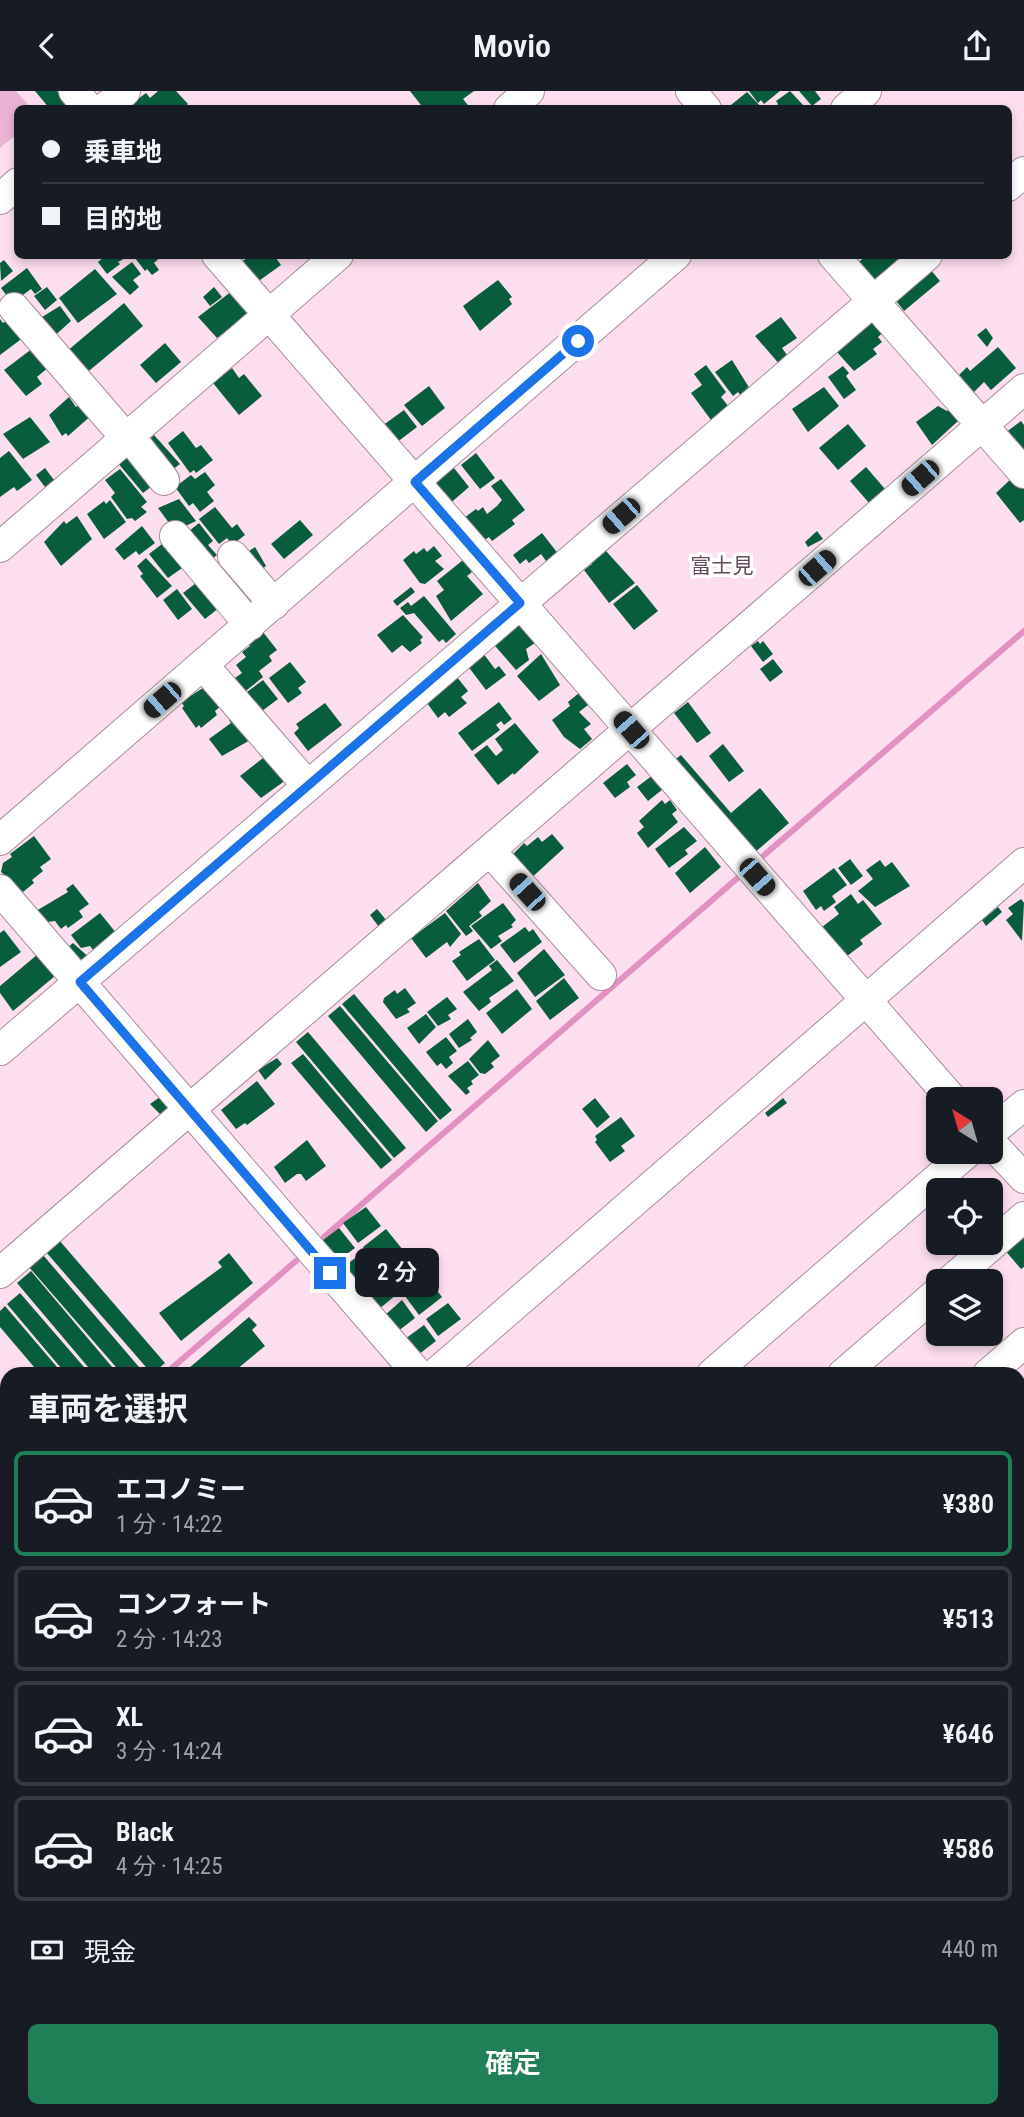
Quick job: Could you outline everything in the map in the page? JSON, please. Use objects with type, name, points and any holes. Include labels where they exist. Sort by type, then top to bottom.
[{"type":"street","points":[[74,91],[86,105]]},
{"type":"street","points":[[109,105],[125,91]]},
{"type":"street","points":[[513,105],[529,91]]},
{"type":"street","points":[[691,91],[703,105]]},
{"type":"street","points":[[850,105],[866,91]]},
{"type":"street","points":[[0,198],[14,186]]},
{"type":"street","points":[[220,259],[941,1087]]},
{"type":"street","points":[[0,547],[333,259]]},
{"type":"street","points":[[0,839],[671,259]]},
{"type":"street","points":[[836,259],[1024,473]]},
{"type":"street","points":[[0,1050],[922,259]]},
{"type":"street","points":[[14,308],[164,480]]},
{"type":"street","points":[[0,1273],[1024,389]]},
{"type":"street","points":[[175,537],[250,625]]},
{"type":"street","points":[[233,556],[274,604]]},
{"type":"street","points":[[203,665],[308,786]]},
{"type":"street","points":[[491,851],[601,975]]},
{"type":"street","points":[[443,1367],[866,1003],[1024,863]]},
{"type":"street","points":[[0,890],[412,1367]]},
{"type":"street","points":[[1003,1122],[1024,1105]]},
{"type":"street","points":[[1003,1156],[1024,1178]]},
{"type":"street","points":[[720,1367],[954,1164]]},
{"type":"street","points":[[964,1269],[1024,1217]]},
{"type":"street","points":[[851,1367],[926,1302]]},
{"type":"street","points":[[996,1367],[1024,1343]]},
{"type":"green space","points":[[0,91],[16,91],[28,105],[14,105],[14,136],[0,148]]},
{"type":"building","points":[[35,91],[57,91],[69,105],[47,105]]},
{"type":"building","points":[[158,91],[176,91],[188,104],[130,105],[146,93],[150,98]]},
{"type":"building","points":[[410,91],[474,91],[463,99],[468,105],[421,105]]},
{"type":"building","points":[[749,91],[780,91],[764,104],[761,100],[758,103]]},
{"type":"building","points":[[790,91],[803,105],[777,105],[776,101]]},
{"type":"building","points":[[799,91],[815,91],[821,99],[811,105]]},
{"type":"building","points":[[747,92],[759,105],[731,105]]},
{"type":"building","points":[[102,259],[124,259],[107,274],[98,262]]},
{"type":"building","points":[[136,259],[158,259],[154,263],[159,270],[152,275],[147,269],[145,271]]},
{"type":"building","points":[[277,259],[281,265],[256,283],[244,267],[246,266],[243,261]]},
{"type":"building","points":[[863,259],[901,259],[871,284],[856,264]]},
{"type":"building","points":[[4,260],[13,271],[1,281],[0,263]]},
{"type":"building","points":[[132,262],[141,274],[133,280],[139,287],[130,295],[112,277]]},
{"type":"building","points":[[27,268],[42,289],[35,294],[31,289],[12,303],[1,288]]},
{"type":"building","points":[[95,269],[117,294],[78,323],[59,298]]},
{"type":"building","points":[[930,269],[940,281],[904,311],[894,298]]},
{"type":"building","points":[[498,280],[512,297],[509,299],[512,304],[480,331],[463,306]]},
{"type":"building","points":[[47,287],[57,300],[45,310],[34,296]]},
{"type":"building","points":[[214,287],[222,297],[210,306],[203,297]]},
{"type":"building","points":[[232,291],[249,313],[217,338],[198,317]]},
{"type":"building","points":[[124,303],[143,326],[84,375],[66,352]]},
{"type":"building","points":[[60,306],[71,321],[50,340],[37,320]]},
{"type":"building","points":[[872,311],[886,330],[878,337],[882,342],[873,349],[877,354],[854,371],[836,351]]},
{"type":"building","points":[[781,317],[797,338],[782,348],[790,359],[781,366],[755,336]]},
{"type":"building","points":[[10,318],[24,337],[0,355],[0,319],[3,323]]},
{"type":"building","points":[[986,328],[993,338],[987,347],[977,335]]},
{"type":"building","points":[[165,343],[181,362],[156,383],[140,365]]},
{"type":"building","points":[[37,345],[50,366],[37,377],[42,384],[26,396],[4,370]]},
{"type":"building","points":[[998,347],[1016,368],[991,390],[984,382],[974,392],[959,375],[967,367],[970,371]]},
{"type":"building","points":[[732,360],[750,389],[741,396],[738,392],[733,396],[715,372]]},
{"type":"building","points":[[706,365],[726,392],[721,397],[729,407],[711,420],[691,393],[702,385],[694,374]]},
{"type":"building","points":[[843,366],[849,373],[846,376],[856,390],[844,399],[828,377]]},
{"type":"building","points":[[232,368],[239,378],[244,374],[262,396],[239,415],[213,383]]},
{"type":"building","points":[[429,386],[445,408],[422,426],[404,405]]},
{"type":"building","points":[[824,387],[839,406],[808,432],[792,409]]},
{"type":"building","points":[[69,397],[76,407],[83,401],[93,414],[68,436],[66,433],[62,436],[49,415]]},
{"type":"building","points":[[938,406],[947,411],[952,408],[958,421],[932,445],[916,422]]},
{"type":"building","points":[[404,410],[417,427],[396,443],[382,426]]},
{"type":"building","points":[[30,417],[50,442],[23,459],[3,434]]},
{"type":"building","points":[[1021,421],[1024,425],[1024,450],[1020,445],[1014,450],[1005,433]]},
{"type":"building","points":[[848,424],[866,446],[838,470],[819,448]]},
{"type":"building","points":[[183,431],[196,448],[201,445],[213,460],[196,473],[194,470],[190,473],[168,443]]},
{"type":"building","points":[[154,435],[180,464],[168,473],[144,444]]},
{"type":"building","points":[[9,451],[32,480],[17,491],[14,487],[0,497],[0,458]]},
{"type":"building","points":[[476,453],[495,478],[480,489],[461,465]]},
{"type":"building","points":[[134,454],[156,483],[143,493],[117,462]]},
{"type":"building","points":[[866,467],[885,489],[869,503],[850,481]]},
{"type":"building","points":[[45,468],[54,480],[45,487],[36,475]]},
{"type":"building","points":[[454,468],[469,487],[447,506],[431,485]]},
{"type":"building","points":[[120,469],[147,502],[141,507],[147,512],[135,521],[132,518],[127,519],[111,497],[115,493],[105,480]]},
{"type":"building","points":[[205,472],[215,485],[207,492],[214,501],[200,512],[193,503],[189,506],[175,487],[191,475],[195,479]]},
{"type":"building","points":[[1014,476],[1024,489],[1024,520],[1020,523],[996,493]]},
{"type":"building","points":[[501,479],[525,510],[512,520],[515,524],[492,541],[489,537],[480,543],[464,518],[476,509],[478,511],[483,507],[487,514],[497,506],[502,500],[491,486]]},
{"type":"building","points":[[179,499],[196,521],[175,531],[158,508]]},
{"type":"building","points":[[110,500],[126,522],[104,539],[87,514],[104,501],[106,504]]},
{"type":"building","points":[[215,507],[232,528],[237,524],[245,535],[232,545],[227,538],[219,544],[199,519]]},
{"type":"building","points":[[77,516],[92,539],[61,566],[44,542],[64,521],[66,524]]},
{"type":"building","points":[[300,520],[313,535],[284,559],[271,544]]},
{"type":"building","points":[[199,523],[213,541],[208,545],[217,555],[207,563],[183,536]]},
{"type":"building","points":[[142,526],[155,543],[139,555],[136,551],[124,560],[115,549]]},
{"type":"building","points":[[817,531],[823,539],[808,547],[805,542]]},
{"type":"building","points":[[542,533],[563,560],[551,568],[541,554],[529,563],[526,559],[520,564],[513,555]]},
{"type":"building","points":[[604,540],[610,548],[606,551],[635,583],[609,603],[584,570],[592,564],[585,555]]},
{"type":"building","points":[[166,541],[185,566],[168,578],[149,554]]},
{"type":"building","points":[[434,546],[442,556],[435,561],[444,569],[425,584],[420,583],[403,560],[414,551],[416,554],[424,548],[427,552]]},
{"type":"building","points":[[255,547],[266,566],[256,573],[243,555]]},
{"type":"building","points":[[146,558],[172,586],[157,598],[140,576],[143,574],[137,566]]},
{"type":"building","points":[[463,560],[472,572],[467,576],[483,594],[451,621],[436,596],[444,590],[437,581]]},
{"type":"building","points":[[200,580],[220,607],[205,619],[183,593]]},
{"type":"building","points":[[637,585],[658,611],[634,630],[613,604]]},
{"type":"building","points":[[411,587],[415,592],[397,606],[393,601]]},
{"type":"building","points":[[177,589],[192,609],[178,620],[163,600]]},
{"type":"building","points":[[424,596],[456,634],[446,643],[443,639],[439,642],[414,613],[406,615],[400,608],[408,602],[411,606]]},
{"type":"building","points":[[403,615],[423,637],[420,640],[422,643],[410,652],[402,645],[392,653],[377,635]]},
{"type":"building","points":[[517,620],[535,643],[526,649],[529,660],[516,670],[489,639]]},
{"type":"building","points":[[263,632],[277,650],[269,656],[272,661],[259,671],[263,677],[242,694],[232,680],[242,673],[236,665],[246,657],[242,652],[250,646],[248,643]]},
{"type":"building","points":[[758,641],[760,644],[763,641],[773,654],[763,662],[751,646]]},
{"type":"building","points":[[480,649],[495,669],[499,666],[506,675],[486,690],[464,661]]},
{"type":"building","points":[[541,654],[560,685],[539,701],[517,676]]},
{"type":"building","points":[[773,659],[783,672],[770,682],[760,669]]},
{"type":"building","points":[[290,662],[306,682],[298,688],[302,693],[288,703],[269,678]]},
{"type":"building","points":[[453,672],[468,691],[461,697],[467,703],[449,717],[445,712],[438,718],[424,699]]},
{"type":"building","points":[[263,680],[278,699],[258,714],[243,695]]},
{"type":"building","points":[[206,686],[221,706],[215,711],[217,715],[201,728],[199,725],[196,728],[182,708],[184,706],[181,702]]},
{"type":"building","points":[[579,693],[588,705],[579,712],[591,724],[584,729],[592,739],[580,749],[564,737],[552,720],[570,706],[568,702]]},
{"type":"building","points":[[499,702],[512,719],[504,725],[501,721],[496,725],[500,730],[472,751],[458,733]]},
{"type":"building","points":[[688,702],[711,733],[697,743],[674,713]]},
{"type":"building","points":[[325,703],[342,725],[308,751],[294,733],[299,728],[296,724]]},
{"type":"building","points":[[234,716],[252,739],[222,756],[209,739],[231,723],[229,720]]},
{"type":"building","points":[[515,723],[539,752],[514,775],[513,773],[498,785],[474,755],[487,745],[496,756],[503,750],[495,739]]},
{"type":"building","points":[[723,744],[744,771],[729,782],[709,756]]},
{"type":"building","points":[[266,751],[286,780],[261,798],[240,776],[263,758],[260,755]]},
{"type":"building","points":[[681,755],[731,813],[760,788],[789,823],[753,854],[672,762]]},
{"type":"building","points":[[627,764],[636,775],[627,782],[630,787],[615,798],[603,783]]},
{"type":"building","points":[[653,775],[663,789],[648,801],[637,787]]},
{"type":"building","points":[[662,800],[665,804],[670,800],[677,810],[672,814],[678,822],[648,848],[637,833],[644,827],[639,821]]},
{"type":"building","points":[[684,827],[697,841],[685,850],[688,854],[669,868],[655,849]]},
{"type":"building","points":[[552,834],[564,848],[528,881],[509,858],[524,843],[527,846],[538,837],[542,842]]},
{"type":"building","points":[[34,836],[51,859],[40,867],[43,871],[23,892],[1,872],[3,863],[12,857],[10,854]]},
{"type":"building","points":[[705,847],[721,867],[690,893],[675,873]]},
{"type":"building","points":[[850,859],[863,876],[851,885],[838,868]]},
{"type":"building","points":[[880,860],[885,867],[892,862],[910,886],[875,907],[858,891],[873,879],[866,870]]},
{"type":"building","points":[[834,868],[847,885],[832,896],[836,902],[824,911],[821,906],[816,910],[803,891]]},
{"type":"building","points":[[478,883],[491,901],[479,912],[482,916],[469,926],[473,931],[466,936],[446,911]]},
{"type":"building","points":[[73,884],[89,904],[79,911],[83,917],[68,928],[66,925],[61,929],[55,921],[47,922],[36,911],[68,892],[66,889]]},
{"type":"building","points":[[851,894],[858,904],[863,900],[882,924],[860,940],[863,944],[847,956],[822,927],[839,914],[834,907]]},
{"type":"building","points":[[1021,899],[1024,903],[1022,941],[1006,920],[1013,914],[1008,908]]},
{"type":"building","points":[[503,903],[516,920],[511,925],[513,927],[498,936],[502,941],[491,949],[471,926]]},
{"type":"building","points":[[998,907],[1002,912],[986,926],[982,920]]},
{"type":"building","points":[[377,909],[387,921],[379,927],[370,915]]},
{"type":"building","points":[[100,913],[117,934],[94,951],[90,946],[81,948],[71,935]]},
{"type":"building","points":[[445,913],[461,934],[450,947],[447,942],[426,958],[411,938]]},
{"type":"building","points":[[525,927],[529,932],[533,929],[542,942],[514,963],[500,945]]},
{"type":"building","points":[[4,930],[21,952],[0,967],[0,933]]},
{"type":"building","points":[[479,939],[495,960],[467,981],[452,961],[461,955],[459,952]]},
{"type":"building","points":[[73,943],[92,960],[82,968],[67,948]]},
{"type":"building","points":[[544,949],[565,975],[535,997],[517,973]]},
{"type":"building","points":[[38,954],[55,976],[13,1011],[0,993],[0,986]]},
{"type":"building","points":[[497,960],[514,981],[489,998],[491,1002],[479,1011],[463,992],[492,970],[489,966]]},
{"type":"building","points":[[564,978],[579,998],[550,1020],[536,1001]]},
{"type":"building","points":[[405,988],[416,1003],[407,1009],[410,1012],[396,1019],[383,1002],[384,998],[395,990],[397,994]]},
{"type":"building","points":[[517,989],[532,1009],[502,1034],[486,1013]]},
{"type":"building","points":[[354,994],[452,1110],[440,1120],[342,1004]]},
{"type":"building","points":[[447,997],[457,1009],[448,1015],[451,1019],[438,1026],[427,1012]]},
{"type":"building","points":[[340,1006],[438,1121],[426,1132],[328,1016]]},
{"type":"building","points":[[426,1014],[436,1027],[419,1044],[407,1028]]},
{"type":"building","points":[[468,1019],[477,1032],[470,1038],[472,1040],[459,1048],[449,1034]]},
{"type":"building","points":[[308,1032],[406,1148],[394,1158],[296,1042]]},
{"type":"building","points":[[446,1037],[457,1051],[449,1057],[453,1063],[446,1069],[441,1063],[437,1066],[426,1052]]},
{"type":"building","points":[[488,1040],[500,1056],[491,1063],[494,1067],[485,1074],[480,1073],[469,1059]]},
{"type":"building","points":[[303,1054],[392,1160],[381,1169],[291,1063]]},
{"type":"building","points":[[277,1058],[282,1064],[265,1080],[258,1070]]},
{"type":"building","points":[[468,1061],[479,1075],[471,1081],[473,1084],[467,1088],[470,1092],[466,1095],[448,1076]]},
{"type":"building","points":[[257,1081],[275,1104],[247,1125],[245,1123],[236,1129],[221,1110]]},
{"type":"building","points":[[160,1097],[171,1111],[163,1117],[150,1104]]},
{"type":"building","points":[[595,1098],[610,1117],[597,1128],[582,1109]]},
{"type":"building","points":[[783,1098],[787,1103],[768,1117],[765,1113]]},
{"type":"building","points":[[621,1117],[635,1136],[621,1146],[625,1151],[610,1162],[595,1142],[595,1136]]},
{"type":"building","points":[[307,1140],[326,1166],[306,1181],[301,1174],[297,1174],[285,1183],[274,1167]]},
{"type":"building","points":[[366,1207],[381,1226],[358,1243],[343,1223]]},
{"type":"building","points":[[339,1228],[355,1248],[337,1261],[322,1241]]},
{"type":"building","points":[[386,1229],[403,1250],[379,1268],[363,1247]]},
{"type":"building","points":[[1024,1229],[1024,1267],[1021,1269],[1003,1248]]},
{"type":"building","points":[[59,1240],[165,1363],[160,1367],[146,1367],[46,1252]]},
{"type":"building","points":[[229,1253],[253,1283],[181,1341],[159,1313],[222,1267],[218,1262]]},
{"type":"building","points":[[409,1253],[424,1273],[400,1291],[385,1271]]},
{"type":"building","points":[[361,1254],[376,1274],[358,1287],[343,1267]]},
{"type":"building","points":[[43,1255],[139,1367],[116,1367],[29,1267]]},
{"type":"building","points":[[31,1271],[112,1367],[88,1367],[17,1283]]},
{"type":"building","points":[[382,1277],[396,1295],[379,1309],[364,1290]]},
{"type":"building","points":[[428,1279],[442,1297],[419,1315],[405,1296]]},
{"type":"building","points":[[20,1293],[84,1367],[60,1367],[7,1304]]},
{"type":"building","points":[[402,1300],[415,1318],[397,1332],[385,1315]]},
{"type":"building","points":[[448,1303],[461,1319],[438,1336],[426,1319]]},
{"type":"building","points":[[5,1306],[57,1367],[34,1367],[0,1327],[0,1311]]},
{"type":"building","points":[[249,1317],[257,1325],[252,1330],[265,1346],[240,1367],[190,1367]]},
{"type":"building","points":[[424,1325],[436,1341],[418,1355],[405,1339]]},
{"type":"waterway","points":[[762,857],[1024,631]]},
{"type":"waterway","points":[[324,1237],[741,875]]},
{"type":"waterway","points":[[173,1367],[296,1261]]},
{"type":"district","name":"富士見","points":[[722,566]]},
{"type":"route","points":[[330,1273],[80,982],[520,603],[415,482],[578,341]]}]
